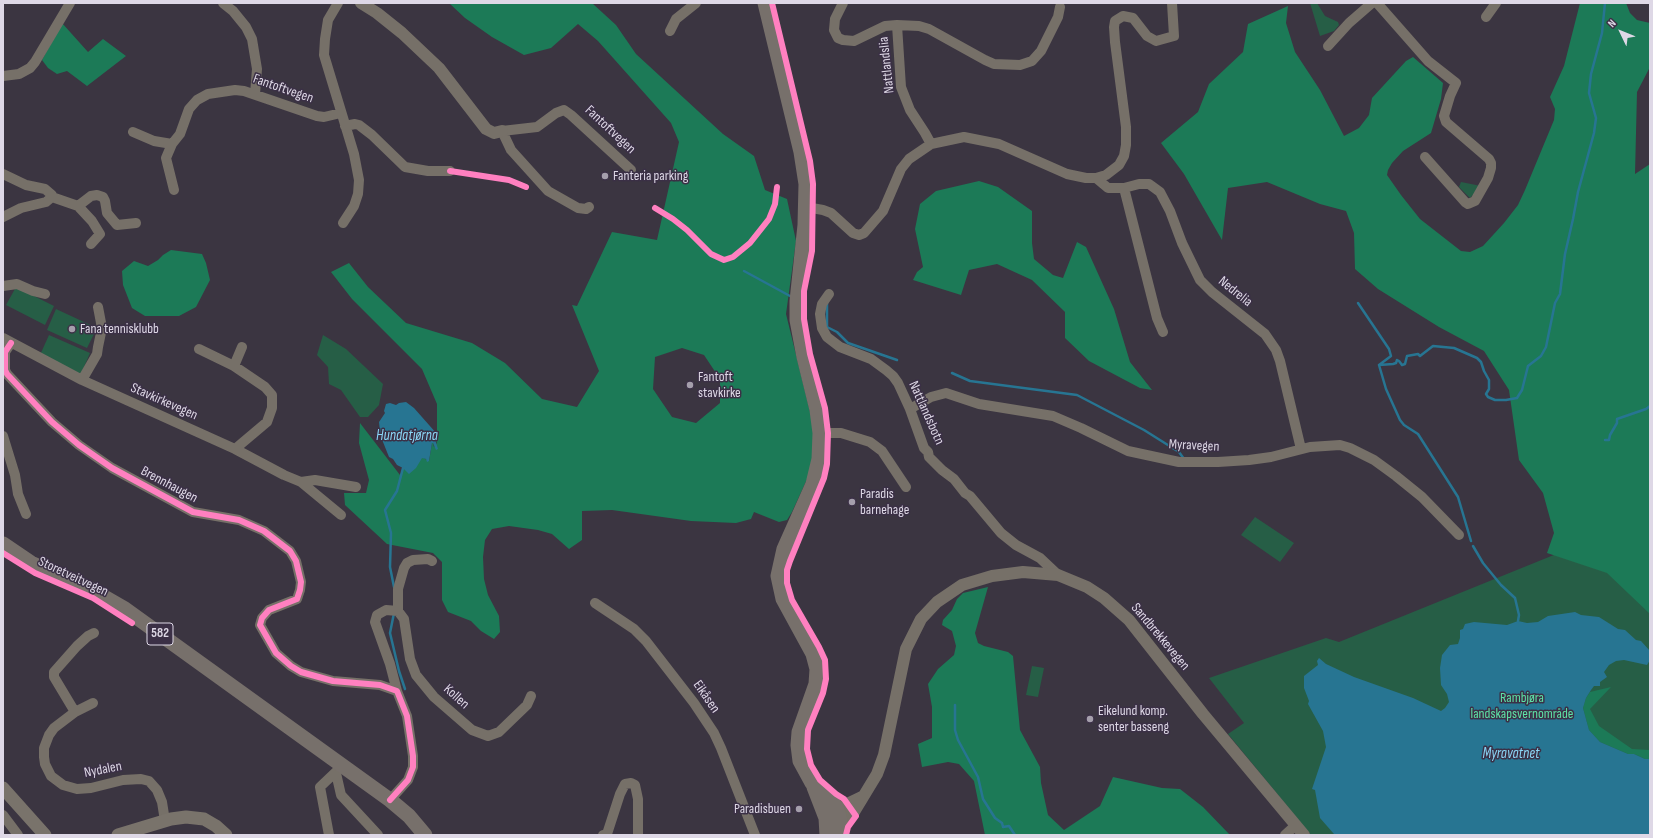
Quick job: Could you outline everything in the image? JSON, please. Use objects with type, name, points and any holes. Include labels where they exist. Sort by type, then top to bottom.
[{"type":"main road","points":[[765,3],[801,152],[806,184],[806,207],[797,301],[797,320],[801,346],[818,410],[820,433],[819,459],[812,484],[784,550],[778,576],[783,599],[808,644],[816,663],[816,684],[799,732],[798,745],[803,767],[814,786],[830,799],[835,821],[828,828],[827,835]]},
{"type":"main road","name":"Storetveitvegen","points":[[3,544],[31,563],[92,590],[125,609],[339,769],[390,800],[409,816],[425,835]]},
{"type":"main road","points":[[3,788],[45,835]]},
{"type":"main road","points":[[118,835],[165,821],[186,817],[204,819],[216,826],[226,835]]},
{"type":"street","points":[[3,76],[19,74],[30,68],[70,3]]},
{"type":"street","points":[[223,3],[237,17],[252,39],[257,69],[255,94]]},
{"type":"street","name":"Fantoftvegen","points":[[330,3],[330,15],[325,39],[324,55],[358,169],[359,188],[354,206],[343,224]]},
{"type":"street","name":"Fantoftvegen","points":[[330,15],[338,3]]},
{"type":"street","name":"Fantoftvegen","points":[[361,3],[377,13],[398,30],[439,68],[486,129],[494,133],[537,126],[556,113],[564,110],[630,170]]},
{"type":"street","points":[[670,31],[676,19],[696,3]]},
{"type":"street","points":[[843,3],[834,26],[835,34],[843,40],[854,41],[885,26],[897,25]]},
{"type":"street","points":[[1096,178],[1106,175],[1114,170],[1124,156],[1126,145],[1126,127],[1115,42],[1114,26],[1116,21],[1123,16],[1133,18],[1147,36],[1156,41],[1174,36],[1172,3]]},
{"type":"street","points":[[1328,46],[1349,23],[1372,3]]},
{"type":"street","points":[[1377,3],[1428,61],[1456,83],[1444,116],[1446,122],[1489,159],[1491,163],[1488,178],[1476,201],[1468,204],[1465,202],[1425,157]]},
{"type":"street","points":[[1486,17],[1496,3]]},
{"type":"street","name":"Nattlandslia","points":[[931,144],[926,133],[910,110],[901,87],[897,25],[919,26],[929,29],[994,64],[1020,65],[1032,61],[1041,52],[1058,17],[1060,6]]},
{"type":"street","name":"Fantoftvegen","points":[[174,190],[166,161],[172,144],[180,134],[189,109],[201,97],[208,94],[235,90],[255,94],[317,116],[324,117],[341,114]]},
{"type":"street","points":[[344,126],[354,124],[359,125],[405,167],[428,171],[450,171]]},
{"type":"street","points":[[502,131],[511,150],[548,191],[578,208],[586,209],[589,207]]},
{"type":"street","points":[[133,132],[154,141],[172,144]]},
{"type":"street","name":"Nedrelia","points":[[931,144],[954,138],[973,138],[999,144],[1059,172],[1086,178],[1096,178],[1108,188],[1124,188],[1139,184],[1149,184],[1160,192],[1170,211],[1182,243],[1200,280],[1212,292],[1271,341],[1280,361],[1301,449]]},
{"type":"street","points":[[806,207],[823,210],[830,213],[853,234],[860,235],[864,233],[883,211],[901,169],[908,159],[931,144]]},
{"type":"street","points":[[3,174],[26,185],[48,191],[51,193],[52,197],[78,206],[92,221],[100,234],[91,244]]},
{"type":"street","points":[[1124,188],[1157,318],[1163,332]]},
{"type":"street","points":[[78,206],[91,196],[97,194],[103,197],[107,213],[117,225],[136,223]]},
{"type":"street","points":[[3,217],[21,208],[46,202],[52,197]]},
{"type":"street","points":[[3,286],[17,284],[33,291],[45,294]]},
{"type":"street","name":"Nattlandsbotn","points":[[829,294],[822,304],[820,314],[820,321],[827,337],[840,347],[870,359],[886,370],[898,383],[929,457],[970,496],[1001,533],[1016,545],[1043,560],[1058,575]]},
{"type":"street","points":[[82,380],[96,354],[98,347],[102,328],[98,307]]},
{"type":"street","name":"Stavkirkevegen","points":[[7,341],[82,380],[235,449],[284,475],[301,482],[342,515]]},
{"type":"street","name":"Brennhaugen","points":[[7,341],[5,352],[7,374],[52,422],[79,445],[112,468],[193,512],[239,520],[264,531],[290,552],[296,561],[301,582],[297,599],[269,610],[262,618],[260,625],[276,653],[286,662],[310,676],[333,681],[380,685],[397,691]]},
{"type":"street","points":[[234,366],[242,347]]},
{"type":"street","points":[[199,349],[234,366],[265,387],[273,398],[271,412],[267,422],[235,449]]},
{"type":"street","name":"Myravegen","points":[[910,409],[931,397],[946,393],[979,404],[1053,416],[1128,451],[1179,462],[1249,460],[1271,457],[1319,446],[1340,445],[1374,460],[1396,476],[1422,498],[1458,535]]},
{"type":"street","points":[[820,433],[841,433],[870,442],[882,451],[906,487]]},
{"type":"street","points":[[3,436],[15,476],[18,494],[26,514]]},
{"type":"street","points":[[301,482],[315,480],[356,487]]},
{"type":"street","name":"Kollen","points":[[432,561],[428,559],[413,560],[407,563],[398,589],[398,611],[404,619],[410,659],[416,675],[434,697],[472,730],[488,736],[499,732],[527,705],[531,696]]},
{"type":"street","name":"Sandbrekkevegen","points":[[835,821],[854,812],[877,774],[884,755],[906,649],[915,629],[929,610],[956,588],[986,577],[1023,572],[1058,575],[1087,587],[1104,598],[1129,620],[1203,714],[1304,835]]},
{"type":"street","name":"Eikåsen","points":[[595,603],[634,629],[646,641],[694,703],[714,733],[721,748],[755,835]]},
{"type":"street","points":[[390,800],[408,780],[413,767],[413,756],[407,716],[397,691],[390,664],[375,622],[376,615],[382,611],[391,609],[398,611]]},
{"type":"street","points":[[75,712],[54,677],[54,672],[80,643],[94,633]]},
{"type":"street","name":"Nydalen","points":[[93,703],[75,712],[54,728],[46,740],[44,757],[45,764],[51,776],[63,786],[77,789],[91,788],[124,780],[137,779],[149,781],[157,790],[162,802],[165,821]]},
{"type":"street","points":[[329,835],[320,788],[339,769]]},
{"type":"street","points":[[339,769],[341,795],[378,835]]},
{"type":"street","points":[[603,835],[607,834],[620,794],[625,784],[631,783],[635,785],[638,799],[638,835]]},
{"type":"street","points":[[3,815],[18,835]]},
{"type":"street","points":[[1285,835],[1296,825]]},
{"type":"green space","points":[[449,3],[592,3],[616,25],[636,54],[723,134],[754,156],[765,190],[787,199],[796,241],[786,314],[814,428],[812,459],[808,477],[787,520],[779,522],[754,512],[751,519],[736,523],[691,521],[612,510],[582,511],[582,540],[569,549],[552,534],[538,530],[509,526],[492,529],[485,540],[483,557],[484,579],[488,595],[499,616],[500,632],[494,639],[481,631],[471,621],[448,612],[442,600],[442,562],[433,553],[387,544],[345,505],[344,493],[366,493],[369,480],[359,443],[360,423],[400,475],[403,468],[422,457],[429,461],[432,443],[434,447],[437,443],[435,439],[437,434],[437,404],[422,369],[352,299],[331,272],[349,263],[368,287],[406,323],[472,343],[505,363],[542,399],[577,407],[599,371],[572,305],[577,306],[612,232],[657,240],[679,142],[671,123],[598,41],[578,24],[551,48],[524,55],[492,37],[465,18]],"holes":[[[682,348],[704,355],[720,379],[720,403],[696,423],[672,417],[653,389],[655,357]]]},
{"type":"green space","points":[[1310,3],[1317,3],[1325,16],[1338,22],[1339,25],[1334,31],[1320,36]]},
{"type":"green space","points":[[1580,3],[1626,3],[1630,13],[1637,20],[1650,23],[1650,67],[1637,92],[1635,174],[1650,164],[1650,614],[1607,573],[1547,553],[1554,533],[1543,493],[1519,460],[1509,390],[1484,351],[1439,327],[1378,289],[1355,269],[1354,233],[1346,211],[1320,204],[1267,182],[1228,188],[1222,240],[1184,174],[1161,143],[1198,112],[1209,84],[1243,52],[1248,24],[1288,6],[1286,23],[1295,52],[1320,90],[1344,136],[1359,128],[1369,115],[1372,98],[1406,61],[1413,57],[1443,83],[1441,99],[1431,133],[1403,151],[1392,163],[1387,175],[1420,219],[1461,251],[1470,252],[1483,246],[1504,223],[1518,205],[1525,190],[1554,120],[1555,109],[1550,97],[1564,66]]},
{"type":"green space","points":[[62,23],[88,52],[103,39],[126,56],[87,86],[67,71],[57,74],[48,68],[42,60]]},
{"type":"green space","points":[[979,181],[998,187],[1032,211],[1032,243],[1034,259],[1053,275],[1063,278],[1077,242],[1086,247],[1114,309],[1130,362],[1152,390],[1140,388],[1089,361],[1065,338],[1065,312],[1032,280],[997,264],[969,270],[961,295],[913,280],[917,272],[923,267],[915,229],[920,204],[936,191]]},
{"type":"green space","points":[[1461,182],[1481,186],[1470,198],[1459,187]]},
{"type":"green space","name":"Rambjøra landskapsvernområde","points":[[1650,216],[1650,835],[1311,835],[1228,734],[1244,723],[1209,678],[1326,638],[1339,642],[1576,546]]},
{"type":"green space","points":[[171,250],[202,254],[210,280],[196,307],[179,316],[145,316],[132,308],[123,285],[122,271],[134,261],[148,266]]},
{"type":"green space","points":[[16,287],[54,306],[45,325],[6,305]]},
{"type":"green space","name":"Fana tennisklubb","points":[[56,309],[97,328],[87,348],[47,330]]},
{"type":"green space","points":[[49,335],[90,353],[81,374],[40,355]]},
{"type":"green space","points":[[323,335],[346,349],[383,384],[379,405],[368,417],[360,417],[341,390],[329,384],[328,367],[317,355]]},
{"type":"green space","points":[[1255,517],[1294,543],[1280,562],[1241,535]]},
{"type":"green space","points":[[988,587],[975,633],[978,643],[1008,652],[1013,656],[1020,730],[1040,767],[1041,783],[1048,815],[1064,830],[1100,806],[1113,777],[1162,788],[1180,789],[1203,807],[1230,835],[985,835],[974,781],[959,764],[948,762],[922,767],[918,744],[932,738],[932,707],[928,684],[938,669],[954,655],[956,646],[952,631],[942,625],[943,620],[952,610],[957,599],[963,593]]},
{"type":"green space","points":[[1032,666],[1044,668],[1038,697],[1026,695]]},
{"type":"green space","points":[[1611,687],[1590,709],[1599,726],[1632,749],[1650,750],[1650,759],[1645,759],[1634,754],[1628,754],[1600,742],[1589,730],[1583,708],[1586,698],[1590,692]]},
{"type":"water","name":"Hundatjørna","points":[[406,402],[414,408],[437,434],[435,439],[438,449],[436,450],[432,443],[429,461],[427,462],[426,459],[422,458],[416,468],[409,474],[389,457],[381,437],[377,434],[380,432],[379,422],[385,413],[384,411],[386,404],[390,403],[396,405]]},
{"type":"water","name":"Myravatnet","points":[[1575,612],[1581,615],[1599,617],[1618,629],[1625,630],[1636,640],[1641,641],[1650,651],[1650,660],[1647,665],[1624,660],[1616,661],[1609,665],[1604,672],[1607,677],[1600,682],[1600,686],[1594,686],[1586,698],[1583,708],[1589,730],[1600,742],[1628,754],[1634,754],[1645,759],[1650,759],[1650,835],[1343,835],[1334,834],[1320,818],[1315,790],[1312,789],[1326,747],[1323,731],[1308,704],[1309,701],[1304,688],[1304,676],[1318,665],[1317,661],[1319,658],[1326,664],[1354,677],[1413,698],[1441,711],[1449,702],[1447,694],[1441,685],[1440,668],[1442,655],[1450,645],[1458,644],[1460,630],[1463,629],[1465,624],[1474,622],[1507,625],[1518,621],[1527,623],[1538,622],[1548,616]]},
{"type":"waterway","points":[[1471,541],[1458,497],[1418,434],[1404,425],[1400,420],[1386,389],[1379,365],[1393,364],[1396,363],[1397,360],[1402,365],[1405,364],[1407,356],[1418,354],[1420,356],[1433,346],[1454,348],[1477,358],[1481,362],[1489,380],[1489,389],[1486,394],[1488,397],[1495,400],[1517,398],[1522,390],[1528,366],[1541,356],[1546,347],[1555,303],[1560,294],[1565,254],[1578,192],[1594,133],[1596,118],[1589,93],[1591,74],[1602,33],[1605,3]]},
{"type":"waterway","points":[[744,271],[790,296]]},
{"type":"waterway","points":[[827,302],[827,327],[837,332],[848,343],[897,360]]},
{"type":"waterway","points":[[1358,303],[1389,349],[1391,356],[1379,365]]},
{"type":"waterway","points":[[952,373],[970,381],[1077,395],[1144,430],[1179,452],[1184,459]]},
{"type":"waterway","points":[[1605,440],[1609,440],[1610,435],[1617,423],[1617,419],[1646,409],[1650,406]]},
{"type":"waterway","points":[[394,587],[390,567],[391,533],[385,510],[397,491],[403,468]]},
{"type":"waterway","points":[[1473,546],[1483,563],[1501,585],[1515,598],[1519,615],[1518,621]]},
{"type":"waterway","points":[[394,613],[390,633],[405,689]]},
{"type":"waterway","points":[[955,705],[955,730],[958,740],[978,777],[983,799],[995,818],[1002,823],[1003,827],[1009,826],[1015,835]]},
{"type":"cycle path","points":[[772,3],[810,161],[813,184],[812,251],[804,291],[804,319],[810,354],[825,408],[828,433],[827,464],[824,478],[790,561],[787,570],[787,583],[792,600],[825,660],[826,679],[823,693],[808,730],[807,749],[811,765],[820,780],[844,799],[856,816],[848,827],[846,835]]},
{"type":"cycle path","points":[[450,171],[509,180],[526,187]]},
{"type":"cycle path","points":[[655,208],[687,230],[711,254],[724,260],[733,257],[750,243],[769,219],[775,204],[777,187]]},
{"type":"cycle path","points":[[11,343],[5,352],[5,370],[7,374],[52,422],[79,445],[112,468],[193,512],[239,520],[264,531],[290,551],[296,561],[301,582],[297,599],[269,610],[262,618],[260,625],[276,653],[291,666],[301,672],[333,681],[380,685],[397,691],[407,716],[413,756],[413,767],[408,780],[390,800]]},
{"type":"cycle path","points":[[3,553],[35,573],[93,598],[132,623]]},
{"type":"place","name":"Fanteria parking","points":[[605,176]]},
{"type":"place","name":"Fana tennisklubb","points":[[72,329]]},
{"type":"place","name":"Fantoft stavkirke","points":[[690,385]]},
{"type":"place","name":"Paradis barnehage","points":[[852,502]]},
{"type":"place","name":"Eikelund komp. senter basseng","points":[[1090,719]]},
{"type":"place","name":"Paradisbuen","points":[[799,809]]}]
